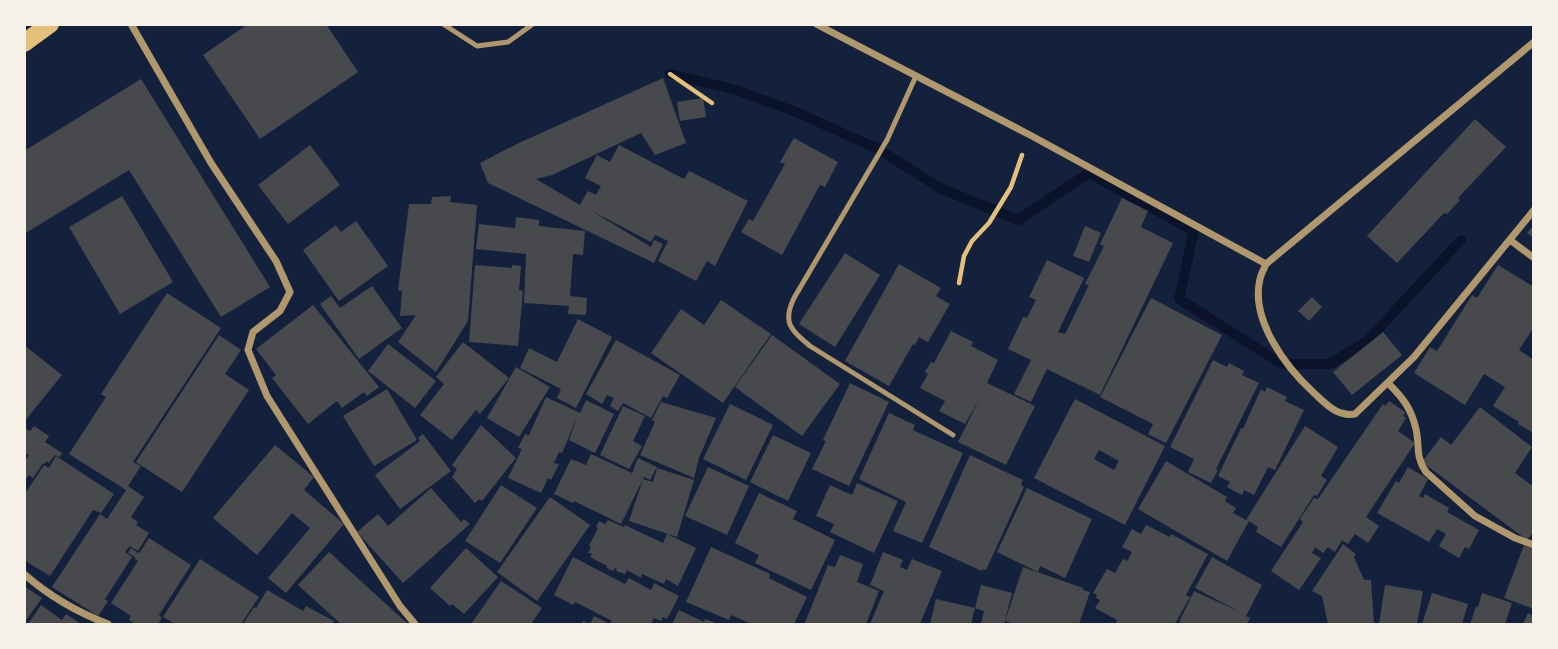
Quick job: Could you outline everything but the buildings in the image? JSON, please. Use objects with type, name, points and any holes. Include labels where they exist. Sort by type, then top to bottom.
[{"type":"main road","points":[[24,43],[50,24]]},
{"type":"street","points":[[131,24],[211,163],[276,261],[290,292],[280,311],[253,332],[248,350],[267,397],[400,606],[415,625]]},
{"type":"street","points":[[816,24],[1030,135],[1266,264]]},
{"type":"street","points":[[1534,42],[1266,264],[1259,280],[1259,297],[1263,320],[1274,346],[1301,381],[1327,405],[1341,414],[1355,414],[1414,356],[1534,211]]},
{"type":"street","points":[[1510,240],[1534,258]]},
{"type":"street","points":[[1388,383],[1408,405],[1417,431],[1420,463],[1426,472],[1475,516],[1534,545]]},
{"type":"street","points":[[24,574],[41,588],[108,625]]},
{"type":"lane","points":[[443,24],[477,46],[508,42],[533,24]]},
{"type":"lane","points":[[916,76],[887,140],[794,298],[788,312],[788,322],[795,334],[810,346],[953,435]]},
{"type":"path","points":[[670,74],[712,103]]},
{"type":"path","points":[[959,283],[964,256],[1011,187],[1030,135]]},
{"type":"waterway","points":[[670,74],[737,90],[801,114],[878,149],[940,188],[1018,220],[1089,173],[1194,231],[1179,299],[1282,364],[1330,364],[1367,341],[1461,240]]}]
